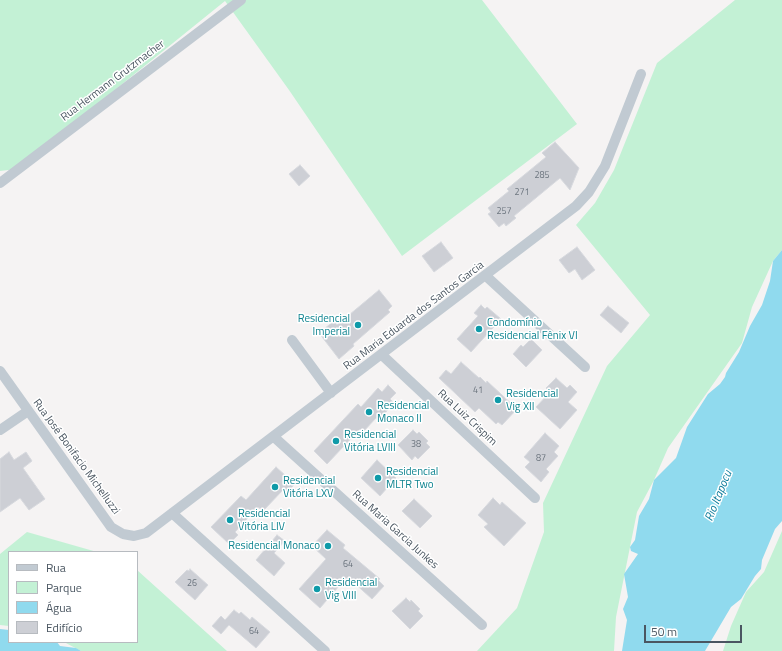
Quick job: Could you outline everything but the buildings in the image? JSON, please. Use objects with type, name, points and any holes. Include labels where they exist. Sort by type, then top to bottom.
[{"type":"street","name":"Rua Hermann Grutzmacher","points":[[0,183],[241,0]]},
{"type":"street","name":"Rua Maria Eduarda dos Santos Garcia","points":[[146,533],[560,220],[589,192],[605,166],[641,74]]},
{"type":"street","points":[[486,276],[585,367]]},
{"type":"street","points":[[292,340],[331,393]]},
{"type":"street","name":"Rua Luiz Crispim","points":[[382,355],[535,498]]},
{"type":"street","name":"Rua José Bonifacio Michelluzzi","points":[[0,370],[111,527],[123,534],[134,536],[146,533]]},
{"type":"street","points":[[0,430],[28,411]]},
{"type":"street","name":"Rua Maria Garcia Junkes","points":[[274,436],[482,625]]},
{"type":"street","points":[[172,513],[325,651]]},
{"type":"green space","points":[[0,0],[482,0],[577,124],[402,256],[289,90],[225,1],[17,169],[0,171]]},
{"type":"green space","points":[[735,0],[782,0],[782,250],[773,261],[752,307],[742,343],[668,448],[654,480],[637,512],[616,617],[614,651],[477,651],[517,608],[544,532],[543,503],[607,366],[650,315],[576,225],[595,203],[614,170],[657,63]]},
{"type":"green space","points":[[782,531],[782,651],[723,651],[731,626],[746,592],[764,572]]},
{"type":"green space","points":[[27,532],[94,551],[8,551],[8,626],[0,625],[0,554]]},
{"type":"green space","points":[[138,571],[227,651],[81,651],[66,643],[138,643]]},
{"type":"water","name":"Rio Itapocu","points":[[782,250],[782,521],[775,529],[762,560],[761,569],[741,599],[731,607],[705,651],[622,651],[627,620],[623,609],[628,597],[624,574],[638,554],[631,551],[630,547],[635,540],[639,516],[649,499],[654,480],[676,458],[687,427],[708,394],[720,384],[725,377],[739,352],[750,326],[762,305],[770,281],[773,261]]},
{"type":"water","points":[[0,629],[8,630],[8,643],[58,643],[60,646],[76,648],[81,651],[0,651]]},
{"type":"place","name":"Residencial Imperial","points":[[358,325]]},
{"type":"place","name":"Condomínio Residencial Fênix VI","points":[[479,329]]},
{"type":"place","name":"Residencial Vig XII","points":[[498,400]]},
{"type":"place","name":"Residencial Monaco II","points":[[369,412]]},
{"type":"place","name":"Residencial Vitória LVIII","points":[[336,441]]},
{"type":"place","name":"Residencial MLTR Two","points":[[378,478]]},
{"type":"place","name":"Residencial Vitória LXV","points":[[275,487]]},
{"type":"place","name":"Residencial Vitória LIV","points":[[230,520]]},
{"type":"place","name":"Residencial Monaco","points":[[328,546]]},
{"type":"place","name":"Residencial Vig VIII","points":[[317,589]]}]
